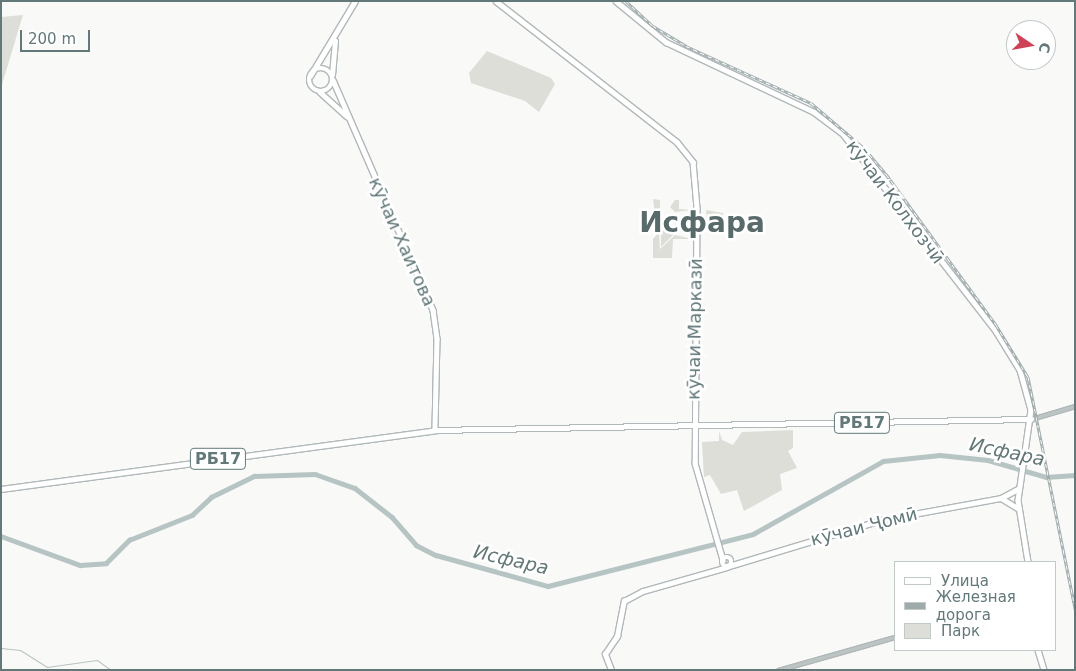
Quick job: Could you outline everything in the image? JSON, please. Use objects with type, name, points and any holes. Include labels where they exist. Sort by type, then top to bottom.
[{"type":"main road","points":[[348,117],[312,87],[310,76],[335,40],[355,1]]},
{"type":"main road","name":"кӯчаи Марказӣ","points":[[496,1],[677,142],[693,162],[697,208],[695,464],[723,548]]},
{"type":"main road","name":"кӯчаи Колхозчӣ","points":[[616,1],[666,42],[814,112],[844,135],[996,331],[1022,374],[1031,419]]},
{"type":"main road","points":[[320,92],[330,87],[335,40]]},
{"type":"main road","points":[[310,76],[319,69],[332,77]]},
{"type":"main road","name":"кӯчаи Хаитова","points":[[332,77],[433,310],[437,338],[435,430]]},
{"type":"main road","points":[[1028,561],[1019,509],[1018,489],[1031,419]]},
{"type":"main road","name":"РБ17","points":[[1,490],[435,430],[1031,419]]},
{"type":"main road","points":[[1011,502],[1011,495],[1018,489]]},
{"type":"main road","points":[[1011,495],[1018,500]]},
{"type":"main road","name":"кӯчаи Ҷомӣ","points":[[611,670],[605,654],[618,636],[624,602],[643,591],[728,566],[741,560],[881,520],[1011,495]]},
{"type":"main road","points":[[1001,498],[1011,502],[1019,509]]},
{"type":"main road","points":[[1011,502],[1018,500]]},
{"type":"main road","points":[[723,548],[730,559],[728,566],[723,561],[723,548]]},
{"type":"main road","points":[[714,570],[723,561],[730,559],[741,560]]},
{"type":"main road","points":[[1038,651],[1044,670]]},
{"type":"street","points":[[1031,419],[1075,406]]},
{"type":"street","points":[[778,670],[894,636]]},
{"type":"green space","points":[[23,15],[19,28],[1,88],[1,17]]},
{"type":"green space","points":[[487,51],[551,78],[555,84],[539,112],[525,101],[471,83],[469,73]]},
{"type":"green space","points":[[653,199],[660,200],[660,218],[656,221]]},
{"type":"green space","points":[[675,200],[679,200],[679,209],[692,210],[675,212],[670,207]]},
{"type":"green space","points":[[706,210],[723,213],[723,220],[712,215],[707,220]]},
{"type":"green space","points":[[672,226],[674,234],[661,247],[661,228]]},
{"type":"green space","points":[[659,232],[660,249],[675,235],[692,239],[673,239],[672,258],[653,258],[653,239]]},
{"type":"green space","points":[[793,430],[793,448],[788,451],[797,468],[780,474],[782,490],[744,511],[737,490],[721,494],[710,475],[704,477],[702,442],[719,441],[719,431],[722,440],[733,445],[742,432]]},
{"type":"waterway","name":"Исфара","points":[[1,536],[80,565],[106,563],[129,540],[192,515],[211,497],[254,476],[315,474],[355,488],[392,517],[416,545],[436,555],[548,586],[753,534],[883,461],[940,455],[988,460],[1046,477],[1075,475]]},
{"type":"waterway","points":[[1,648],[20,650],[47,667],[97,660],[111,670]]},
{"type":"railway","points":[[626,1],[653,26],[686,46],[811,103],[864,148],[886,174],[996,325],[1028,377],[1075,609]]},
{"type":"district","name":"Исфара","points":[[702,223]]}]
